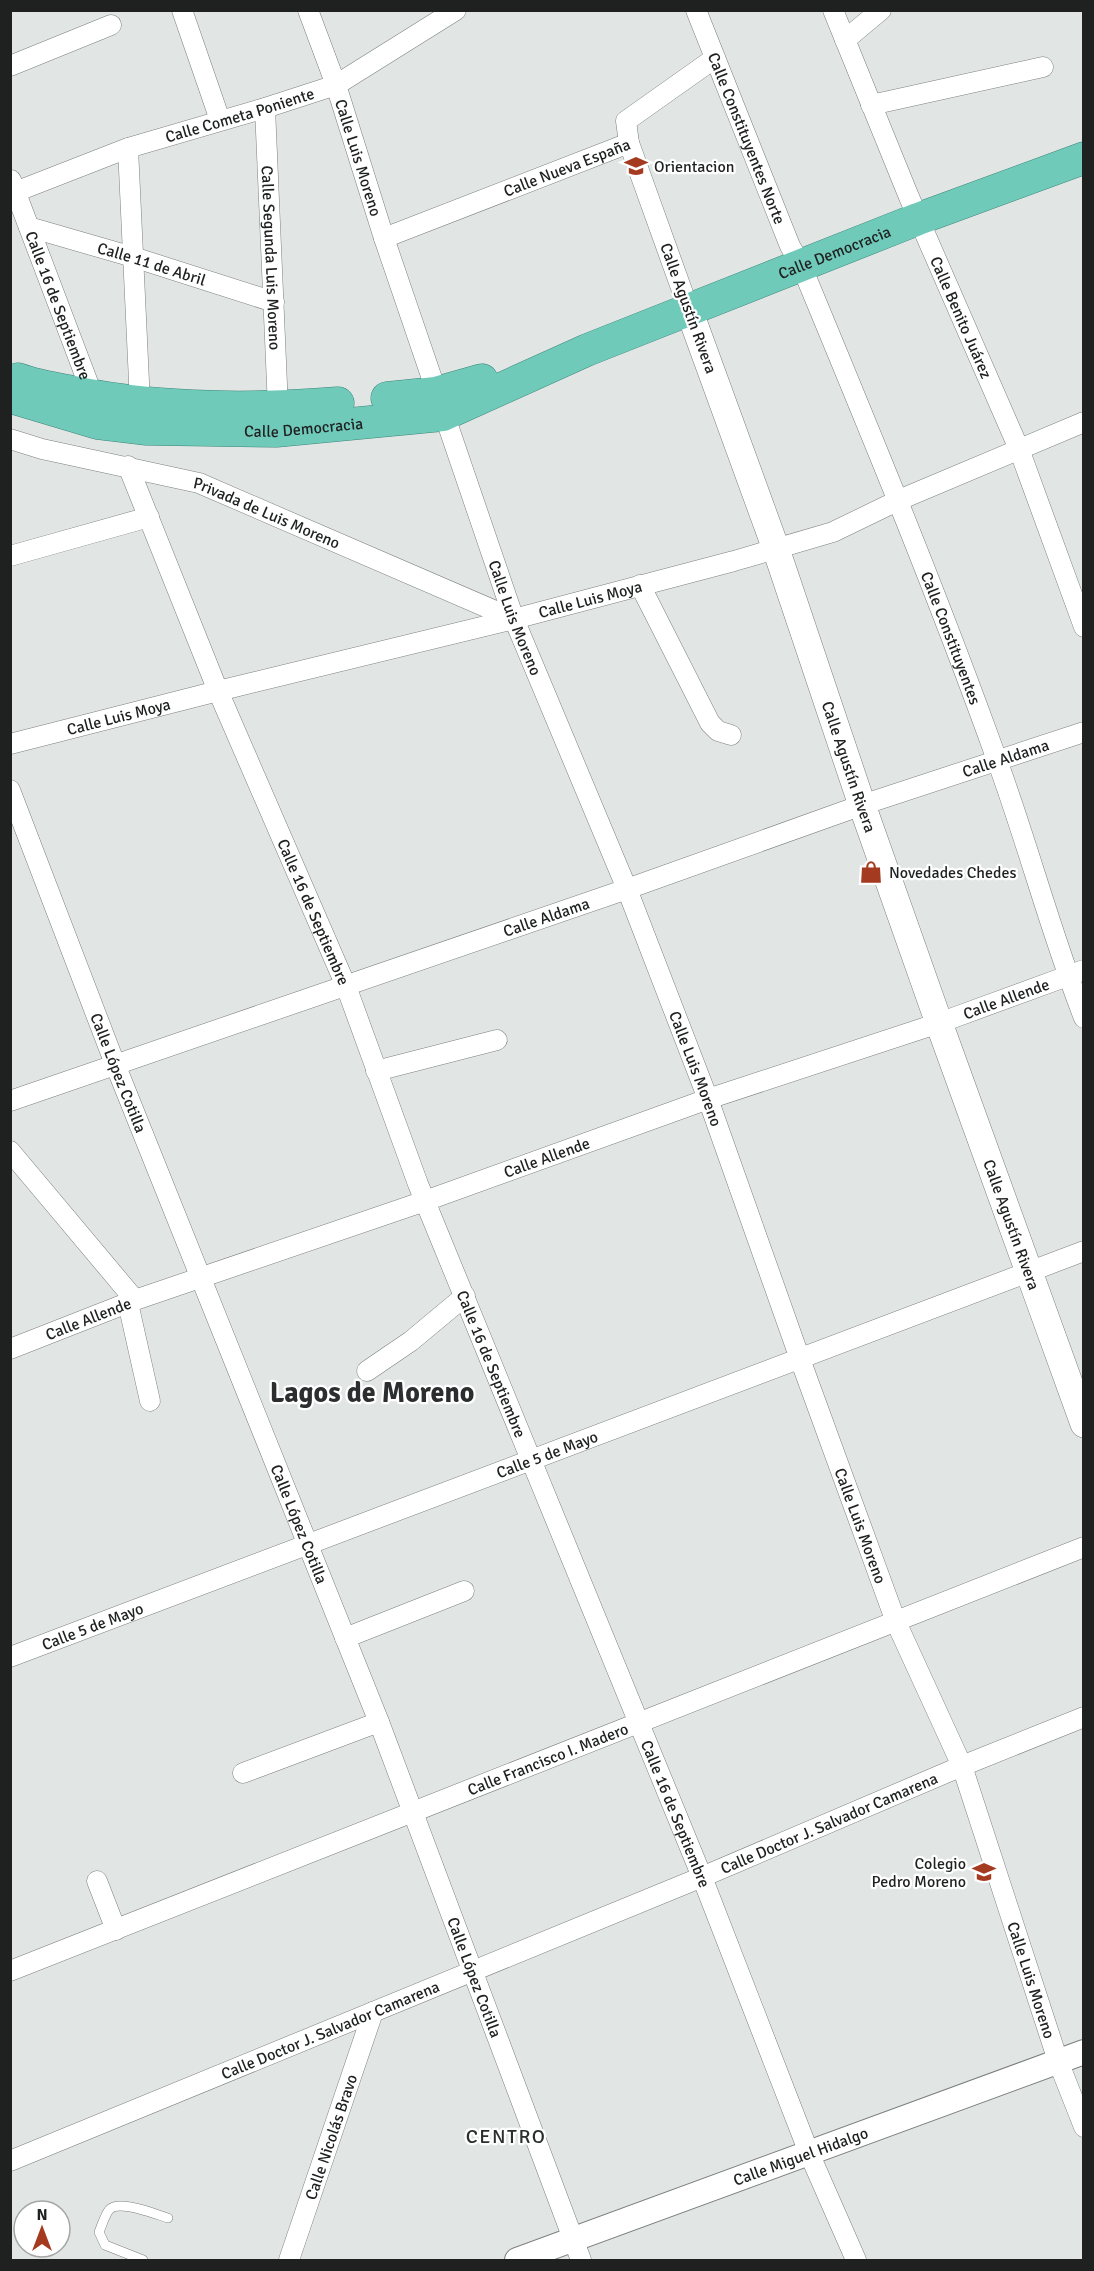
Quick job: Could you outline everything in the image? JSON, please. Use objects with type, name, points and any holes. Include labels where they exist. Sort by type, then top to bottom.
[{"type":"highway","name":"Calle Democracia","points":[[10,397],[97,423],[147,429],[276,431],[440,404],[587,350],[918,219],[1083,158]]},
{"type":"highway","name":"Calle Democracia","points":[[10,376],[25,382],[140,403],[278,408],[440,404]]},
{"type":"main road","name":"Calle Agustín Rivera","points":[[689,310],[776,549],[862,805],[1083,1424]]},
{"type":"street","points":[[182,10],[220,120]]},
{"type":"street","name":"Calle Luis Moreno","points":[[309,10],[514,619],[627,889],[708,1099],[896,1622],[962,1766],[1083,2127]]},
{"type":"street","name":"Calle Cometa Poniente","points":[[12,189],[128,148],[336,85],[456,10]]},
{"type":"street","name":"Calle Constituyentes Norte","points":[[696,10],[790,246],[801,265]]},
{"type":"street","name":"Calle Benito Juárez","points":[[833,10],[918,219],[1019,448],[1083,627]]},
{"type":"street","points":[[845,40],[881,10]]},
{"type":"street","points":[[10,66],[111,25]]},
{"type":"street","name":"Calle Nueva España","points":[[384,238],[629,143],[626,121],[715,58]]},
{"type":"street","points":[[871,105],[1043,67]]},
{"type":"street","name":"Calle Segunda Luis Moreno","points":[[265,108],[278,408]]},
{"type":"street","name":"Calle Agustín Rivera","points":[[629,143],[689,310]]},
{"type":"street","points":[[128,148],[140,403]]},
{"type":"street","name":"Calle 16 de Septiembre","points":[[12,189],[29,227],[93,396]]},
{"type":"street","name":"Calle 11 de Abril","points":[[29,227],[274,302]]},
{"type":"street","name":"Calle Constituyentes","points":[[801,265],[899,500],[998,761],[1076,973],[1083,1018]]},
{"type":"street","name":"Calle Luis Moya","points":[[10,744],[514,619],[776,549],[832,532],[899,500],[1083,422]]},
{"type":"street","name":"Privada de Luis Moreno","points":[[10,439],[42,449],[199,483],[514,619]]},
{"type":"street","name":"Calle 16 de Septiembre","points":[[128,466],[218,691],[346,986],[425,1201],[702,1877],[809,2153],[856,2260]]},
{"type":"street","points":[[10,556],[149,517]]},
{"type":"street","points":[[640,585],[710,723],[718,731],[731,735]]},
{"type":"street","name":"Calle Aldama","points":[[10,1101],[627,889],[862,805],[1083,732]]},
{"type":"street","name":"Calle López Cotilla","points":[[10,790],[115,1064],[379,1722],[576,2250]]},
{"type":"street","name":"Calle Allende","points":[[10,1348],[132,1301],[425,1201],[708,1099],[939,1023],[1076,973]]},
{"type":"street","points":[[376,1071],[497,1040]]},
{"type":"street","points":[[10,1150],[132,1301],[150,1401]]},
{"type":"street","name":"Calle 5 de Mayo","points":[[10,1657],[1083,1251]]},
{"type":"street","points":[[367,1371],[411,1341],[465,1296]]},
{"type":"street","name":"Calle Francisco I. Madero","points":[[10,1971],[1083,1547]]},
{"type":"street","points":[[345,1638],[464,1591]]},
{"type":"street","name":"Calle Doctor J. Salvador Camarena","points":[[10,2161],[702,1877],[1083,1717]]},
{"type":"street","points":[[243,1773],[379,1722]]},
{"type":"street","points":[[97,1881],[116,1930]]},
{"type":"street","name":"Calle Nicolás Bravo","points":[[290,2260],[373,2012]]},
{"type":"street","name":"Calle Miguel Hidalgo","points":[[517,2260],[576,2250],[809,2153],[1083,2052]]},
{"type":"lane","points":[[143,2260],[105,2245],[99,2232],[109,2210],[115,2205],[125,2206],[168,2218]]},
{"type":"place","name":"Orientacion","points":[[636,166]]},
{"type":"place","name":"Novedades Chedes","points":[[871,872]]},
{"type":"place","name":"Colegio Pedro Moreno","points":[[984,1872]]},
{"type":"district","name":"Lagos de Moreno","points":[[372,1392]]},
{"type":"district","name":"CENTRO","points":[[506,2136]]}]
